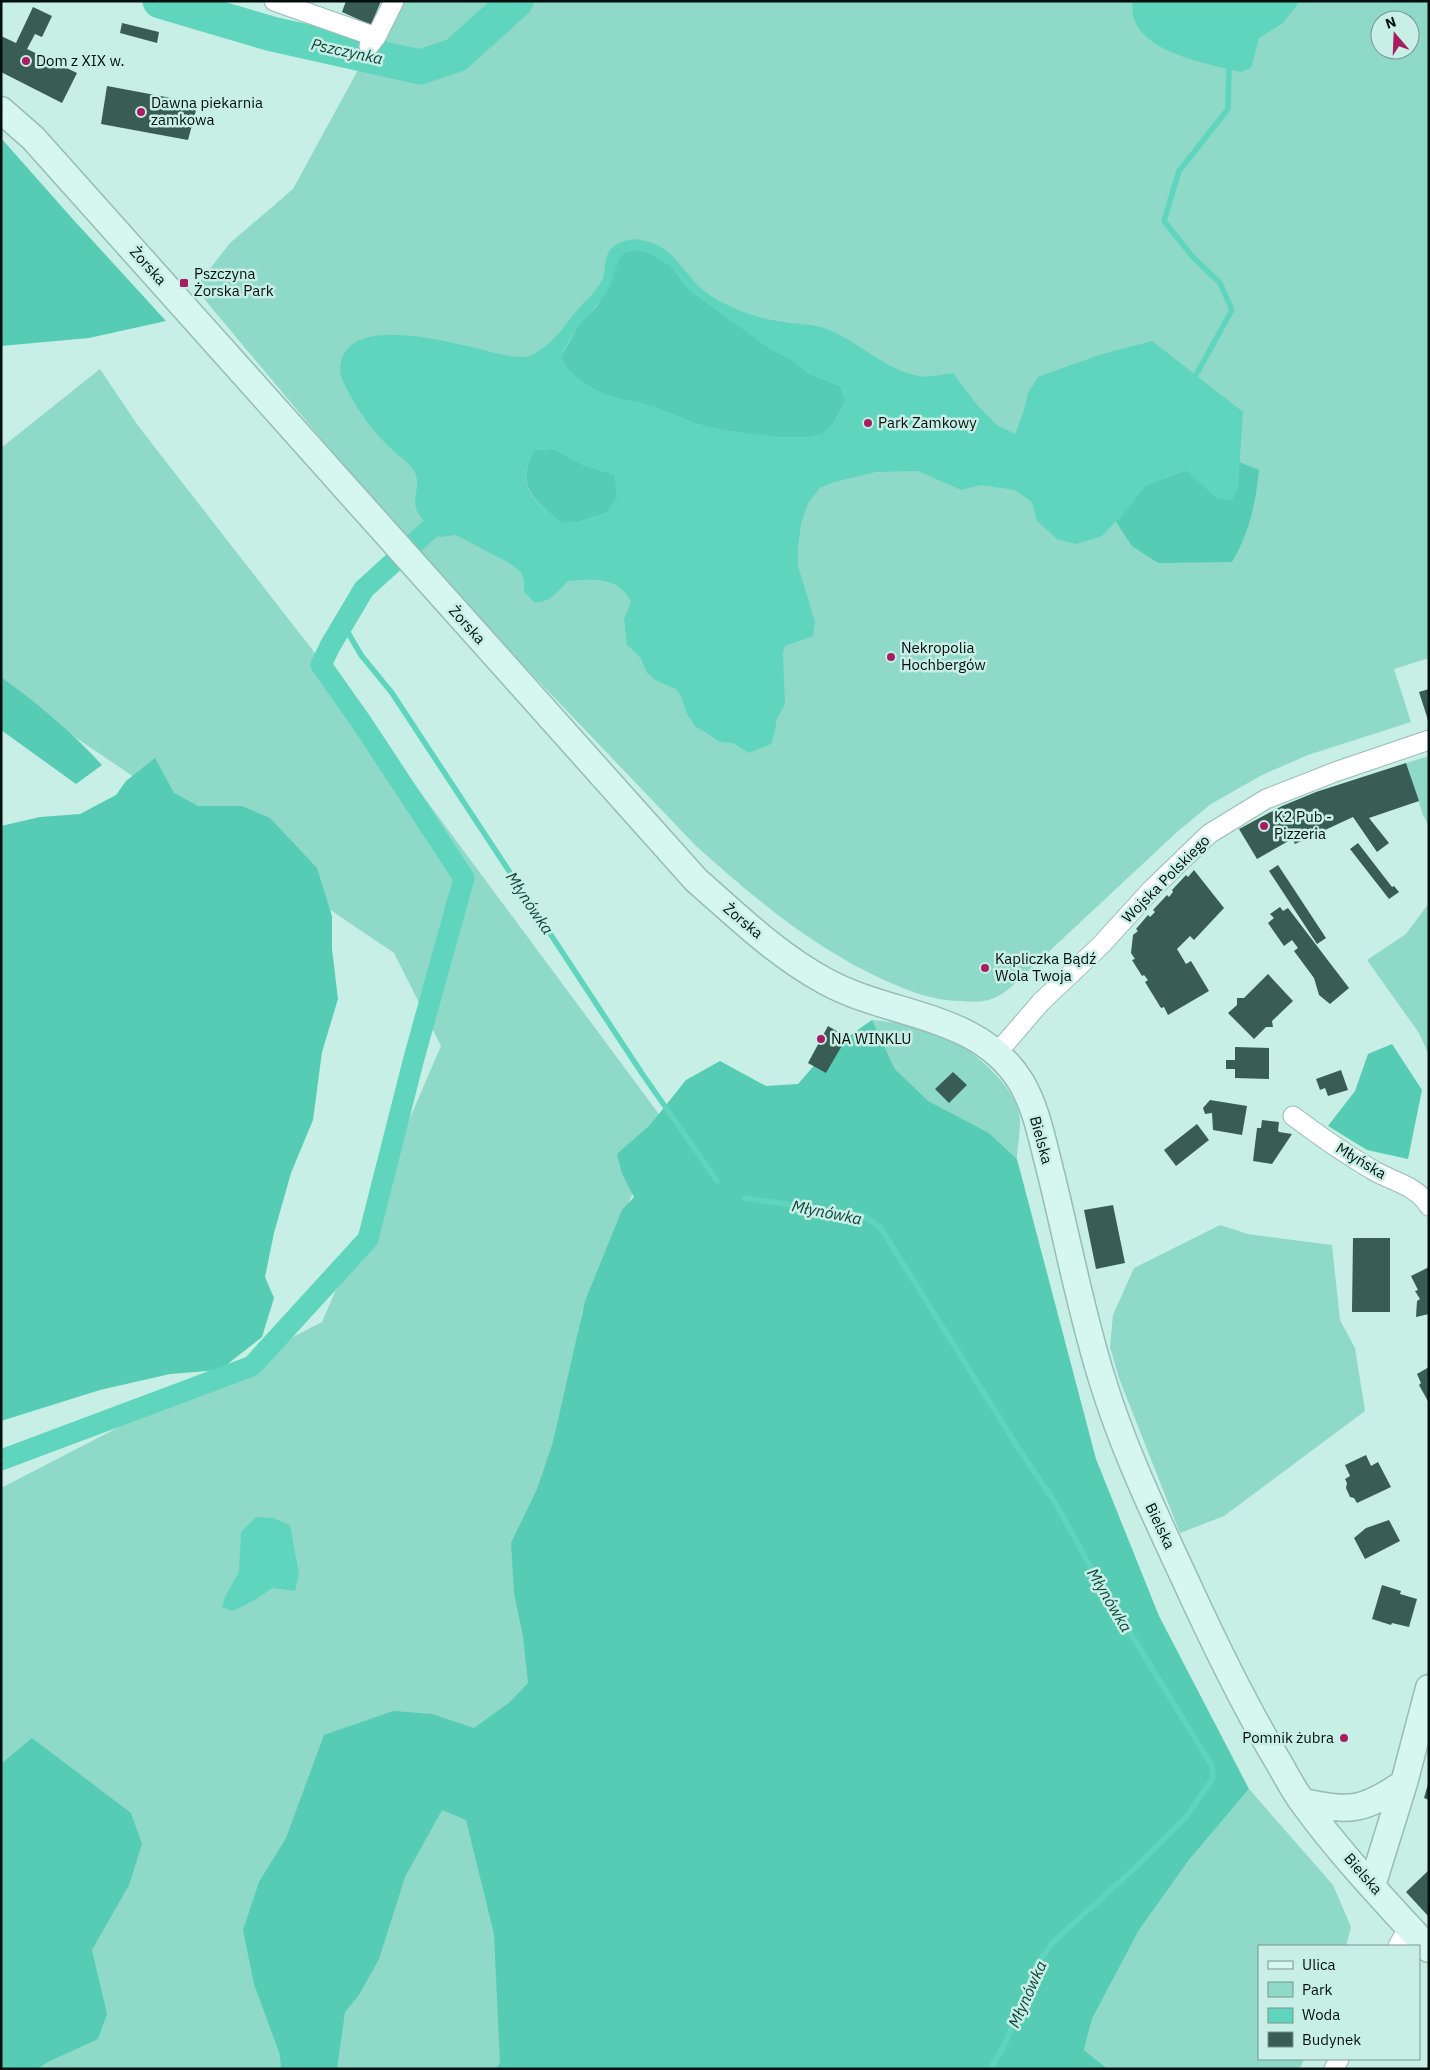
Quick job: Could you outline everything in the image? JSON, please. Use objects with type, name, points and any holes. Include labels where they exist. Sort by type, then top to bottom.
[{"type":"main road","name":"Żorska","points":[[1,110],[33,138],[696,880],[744,923],[794,963],[825,982],[856,997],[950,1024],[976,1037],[997,1053]]},
{"type":"main road","name":"Bielska","points":[[997,1053],[1021,1082],[1033,1108],[1059,1204],[1101,1377],[1121,1436],[1146,1495],[1229,1672],[1251,1715],[1303,1802],[1372,1886],[1403,1937],[1429,1949]]},
{"type":"main road","points":[[1372,1886],[1404,1782],[1429,1688]]},
{"type":"main road","points":[[1303,1802],[1327,1807],[1356,1808],[1372,1803],[1404,1782]]},
{"type":"street","points":[[274,1],[372,42],[394,1]]},
{"type":"street","name":"Wojska Polskiego","points":[[997,1053],[1041,1002],[1101,945],[1152,889],[1209,834],[1266,799],[1335,772],[1429,740]]},
{"type":"street","name":"Młyńska","points":[[1293,1116],[1315,1133],[1372,1170],[1417,1191],[1429,1206]]},
{"type":"green space","name":"Park Zamkowy","points":[[404,1],[1429,1],[1429,658],[1394,669],[1411,722],[1308,755],[1262,775],[1211,804],[1177,832],[1011,987],[993,998],[970,1002],[951,1001],[921,995],[884,980],[808,937],[739,884],[695,845],[421,558],[195,288],[230,243],[293,189],[376,37]]},
{"type":"green space","points":[[100,369],[139,427],[360,711],[670,1129],[641,1174],[582,1312],[534,1562],[525,2069],[1,2069],[1,1488],[322,1322],[441,1046],[394,953],[1,687],[1,448]]},
{"type":"green space","points":[[1429,756],[1429,826],[1423,815],[1406,763]]},
{"type":"green space","points":[[1429,903],[1429,1055],[1419,1033],[1367,960],[1406,934]]},
{"type":"green space","points":[[872,1020],[910,1026],[944,1037],[976,1056],[990,1068],[1008,1090],[1018,1109],[1020,1124],[1017,1159],[989,1133],[928,1102],[895,1069]]},
{"type":"green space","points":[[1220,1225],[1248,1234],[1332,1245],[1340,1320],[1355,1348],[1365,1411],[1224,1516],[1180,1533],[1119,1378],[1110,1347],[1113,1315],[1134,1268]]},
{"type":"green space","points":[[1249,1789],[1333,1885],[1351,1927],[1346,1945],[1258,1945],[1258,2060],[1304,2060],[1300,2069],[1108,2069],[1084,2050],[1092,2019],[1139,1930],[1189,1860]]},
{"type":"shaded area","points":[[1,138],[166,321],[89,338],[1,346]]},
{"type":"shaded area","points":[[626,251],[645,251],[670,265],[688,289],[772,350],[794,361],[809,374],[840,386],[846,401],[830,428],[822,434],[812,436],[781,437],[712,428],[664,410],[605,395],[572,373],[561,357],[580,323],[598,305],[620,256]]},
{"type":"shaded area","points":[[553,449],[583,465],[615,475],[617,498],[606,513],[578,522],[561,523],[536,499],[527,483],[526,474],[529,463],[534,450]]},
{"type":"shaded area","points":[[1239,462],[1259,470],[1251,518],[1232,562],[1158,563],[1132,546],[1116,522],[1146,485],[1187,470],[1196,477],[1238,487]]},
{"type":"shaded area","points":[[1,677],[54,718],[102,765],[76,784],[1,730]]},
{"type":"shaded area","points":[[155,758],[174,793],[198,806],[242,806],[270,818],[317,868],[332,916],[332,949],[338,999],[322,1052],[313,1120],[291,1173],[274,1233],[265,1277],[274,1298],[262,1337],[220,1370],[170,1374],[100,1390],[1,1421],[1,826],[40,817],[80,814],[116,795],[126,781]]},
{"type":"shaded area","points":[[872,1020],[895,1069],[928,1101],[989,1133],[1017,1159],[1096,1459],[1159,1616],[1249,1789],[1189,1860],[1139,1930],[1092,2019],[1084,2050],[1108,2069],[496,2069],[500,2063],[494,1934],[466,1820],[442,1810],[405,1877],[379,1959],[359,1995],[345,2012],[337,2069],[281,2069],[280,2055],[254,1984],[243,1930],[259,1882],[286,1838],[324,1735],[393,1711],[432,1714],[474,1728],[510,1702],[528,1683],[523,1636],[514,1593],[511,1543],[537,1489],[553,1442],[585,1301],[622,1210],[634,1197],[622,1174],[617,1154],[650,1125],[686,1080],[720,1061],[766,1086],[798,1084],[825,1053]]},
{"type":"shaded area","points":[[1392,1044],[1422,1090],[1408,1159],[1367,1150],[1328,1126],[1355,1091],[1368,1054]]},
{"type":"shaded area","points":[[32,1738],[131,1813],[142,1844],[129,1885],[92,1950],[107,2014],[98,2039],[37,2069],[1,2069],[1,1764]]},
{"type":"water","points":[[1133,1],[1300,1],[1283,23],[1259,38],[1251,68],[1241,72],[1189,59],[1154,43],[1142,32],[1134,18]]},
{"type":"water","points":[[633,239],[649,242],[661,247],[679,263],[704,291],[740,311],[775,321],[821,327],[834,332],[893,367],[919,376],[953,373],[978,406],[997,425],[1015,434],[1028,393],[1038,377],[1099,355],[1152,341],[1243,412],[1238,487],[1232,500],[1216,498],[1186,470],[1146,485],[1128,509],[1102,536],[1076,544],[1057,539],[1037,521],[1032,502],[1015,490],[981,485],[961,490],[918,471],[876,472],[834,482],[820,488],[808,503],[801,523],[798,549],[798,566],[815,622],[813,636],[785,646],[783,653],[785,704],[776,721],[771,744],[749,753],[733,743],[720,742],[695,726],[687,714],[681,696],[676,689],[657,681],[647,673],[640,657],[627,645],[624,619],[631,602],[620,587],[612,583],[596,580],[568,581],[549,599],[534,602],[524,591],[524,580],[521,572],[509,563],[456,535],[440,537],[420,516],[416,508],[417,481],[414,471],[387,445],[369,424],[348,391],[340,372],[340,365],[344,354],[356,342],[374,336],[421,337],[447,341],[509,356],[524,357],[532,355],[545,347],[555,337],[592,294],[603,278],[606,259],[610,250],[617,244]],"holes":[[[634,250],[645,251],[670,265],[688,289],[772,350],[794,361],[809,374],[840,386],[846,401],[830,428],[822,434],[798,437],[763,436],[712,428],[664,410],[605,395],[572,373],[561,357],[565,348],[572,335],[607,291],[619,259],[627,252]],[[553,449],[583,465],[615,475],[617,498],[606,513],[578,522],[561,523],[535,500],[527,483],[528,463],[534,450]]]},
{"type":"water","points":[[256,1517],[273,1518],[290,1525],[299,1574],[295,1591],[272,1588],[255,1600],[233,1611],[222,1607],[225,1597],[239,1572],[241,1532]]},
{"type":"building","points":[[346,1],[381,1],[371,25],[342,12]]},
{"type":"building","name":"Dom z XIX w.","points":[[33,7],[52,16],[42,37],[35,34],[27,49],[77,73],[62,103],[1,72],[1,36],[16,43]]},
{"type":"building","points":[[122,23],[159,32],[157,43],[120,33]]},
{"type":"building","name":"Dawna piekarnia zamkowa","points":[[107,86],[198,103],[188,140],[101,124]]},
{"type":"building","points":[[1429,689],[1429,720],[1428,720],[1419,692]]},
{"type":"building","points":[[1406,763],[1419,801],[1369,818],[1389,843],[1377,852],[1353,817],[1295,844],[1292,839],[1257,859],[1239,829],[1282,806],[1316,792]]},
{"type":"building","points":[[1358,843],[1392,887],[1394,886],[1399,892],[1389,899],[1350,849]]},
{"type":"building","points":[[1278,865],[1326,938],[1317,944],[1269,871]]},
{"type":"building","points":[[1194,870],[1224,908],[1194,940],[1190,936],[1177,949],[1186,964],[1191,961],[1209,991],[1168,1015],[1164,1007],[1161,1008],[1145,982],[1148,980],[1144,975],[1142,976],[1132,960],[1135,959],[1131,953],[1133,935],[1138,931],[1136,929],[1148,915],[1150,917],[1155,912],[1153,910],[1167,895],[1169,897],[1173,892],[1172,890],[1186,875],[1188,877]]},
{"type":"building","points":[[1280,907],[1283,911],[1288,908],[1349,988],[1330,1004],[1319,995],[1314,978],[1294,951],[1298,948],[1292,940],[1284,946],[1268,923],[1274,918],[1270,914]]},
{"type":"building","points":[[1268,974],[1293,1001],[1272,1021],[1273,1027],[1266,1027],[1254,1039],[1228,1013],[1237,1005],[1237,998],[1244,998]]},
{"type":"building","points":[[828,1026],[847,1037],[826,1073],[808,1063]]},
{"type":"building","points":[[1235,1047],[1269,1048],[1269,1079],[1235,1078],[1235,1069],[1226,1069],[1226,1060],[1235,1060]]},
{"type":"building","points":[[1341,1070],[1348,1090],[1328,1096],[1325,1088],[1320,1090],[1316,1079]]},
{"type":"building","points":[[953,1072],[967,1085],[949,1103],[935,1089]]},
{"type":"building","points":[[1210,1100],[1247,1106],[1242,1135],[1213,1130],[1212,1113],[1205,1114],[1203,1108]]},
{"type":"building","points":[[1262,1120],[1279,1122],[1279,1132],[1292,1134],[1272,1164],[1253,1161],[1257,1128],[1261,1128]]},
{"type":"building","points":[[1197,1124],[1209,1140],[1176,1166],[1164,1150]]},
{"type":"building","points":[[1113,1205],[1125,1263],[1096,1269],[1084,1210]]},
{"type":"building","points":[[1353,1238],[1390,1238],[1390,1312],[1352,1312]]},
{"type":"building","points":[[1429,1267],[1429,1314],[1416,1317],[1417,1301],[1420,1299],[1415,1291],[1418,1290],[1411,1276]]},
{"type":"building","points":[[1429,1367],[1429,1403],[1419,1385],[1421,1383],[1417,1374]]},
{"type":"building","points":[[1366,1455],[1371,1466],[1378,1462],[1391,1487],[1357,1503],[1354,1498],[1350,1497],[1346,1488],[1347,1483],[1345,1479],[1350,1476],[1345,1465]]},
{"type":"building","points":[[1389,1520],[1400,1541],[1365,1559],[1354,1538],[1366,1528]]},
{"type":"building","points":[[1382,1585],[1401,1591],[1400,1594],[1417,1599],[1409,1627],[1392,1623],[1391,1625],[1372,1619]]},
{"type":"building","points":[[1429,1785],[1429,1800],[1424,1798]]},
{"type":"building","points":[[1429,1870],[1429,1917],[1406,1892]]},
{"type":"waterway","name":"Pszczynka","points":[[160,1],[272,34],[420,67],[456,55],[516,1]]},
{"type":"waterway","points":[[1196,375],[1232,310],[1220,283],[1192,256],[1164,221],[1179,171],[1228,109],[1229,69]]},
{"type":"waterway","points":[[1,1460],[252,1366],[368,1239],[414,1058],[464,878],[360,720],[321,665],[330,646],[364,589],[431,528]]},
{"type":"waterway","name":"Młynówka","points":[[343,624],[361,655],[392,693],[641,1072],[717,1181]]},
{"type":"waterway","name":"Młynówka","points":[[745,1198],[862,1215],[880,1227],[1017,1446],[1056,1504],[1096,1577],[1212,1766],[1213,1778],[1186,1817],[1137,1866],[1053,1942],[1037,1964],[1005,2044],[990,2069]]},
{"type":"place","name":"Dom z XIX w.","points":[[26,61]]},
{"type":"place","name":"Dawna piekarnia zamkowa","points":[[141,112]]},
{"type":"place","name":"Pszczyna Żorska Park","points":[[184,283]]},
{"type":"place","name":"Park Zamkowy","points":[[868,423]]},
{"type":"place","name":"Nekropolia Hochbergów","points":[[891,657]]},
{"type":"place","name":"K2 Pub - Pizzeria","points":[[1264,826]]},
{"type":"place","name":"Kapliczka Bądź Wola Twoja","points":[[985,968]]},
{"type":"place","name":"NA WINKLU","points":[[821,1039]]},
{"type":"place","name":"Pomnik żubra","points":[[1344,1738]]}]
